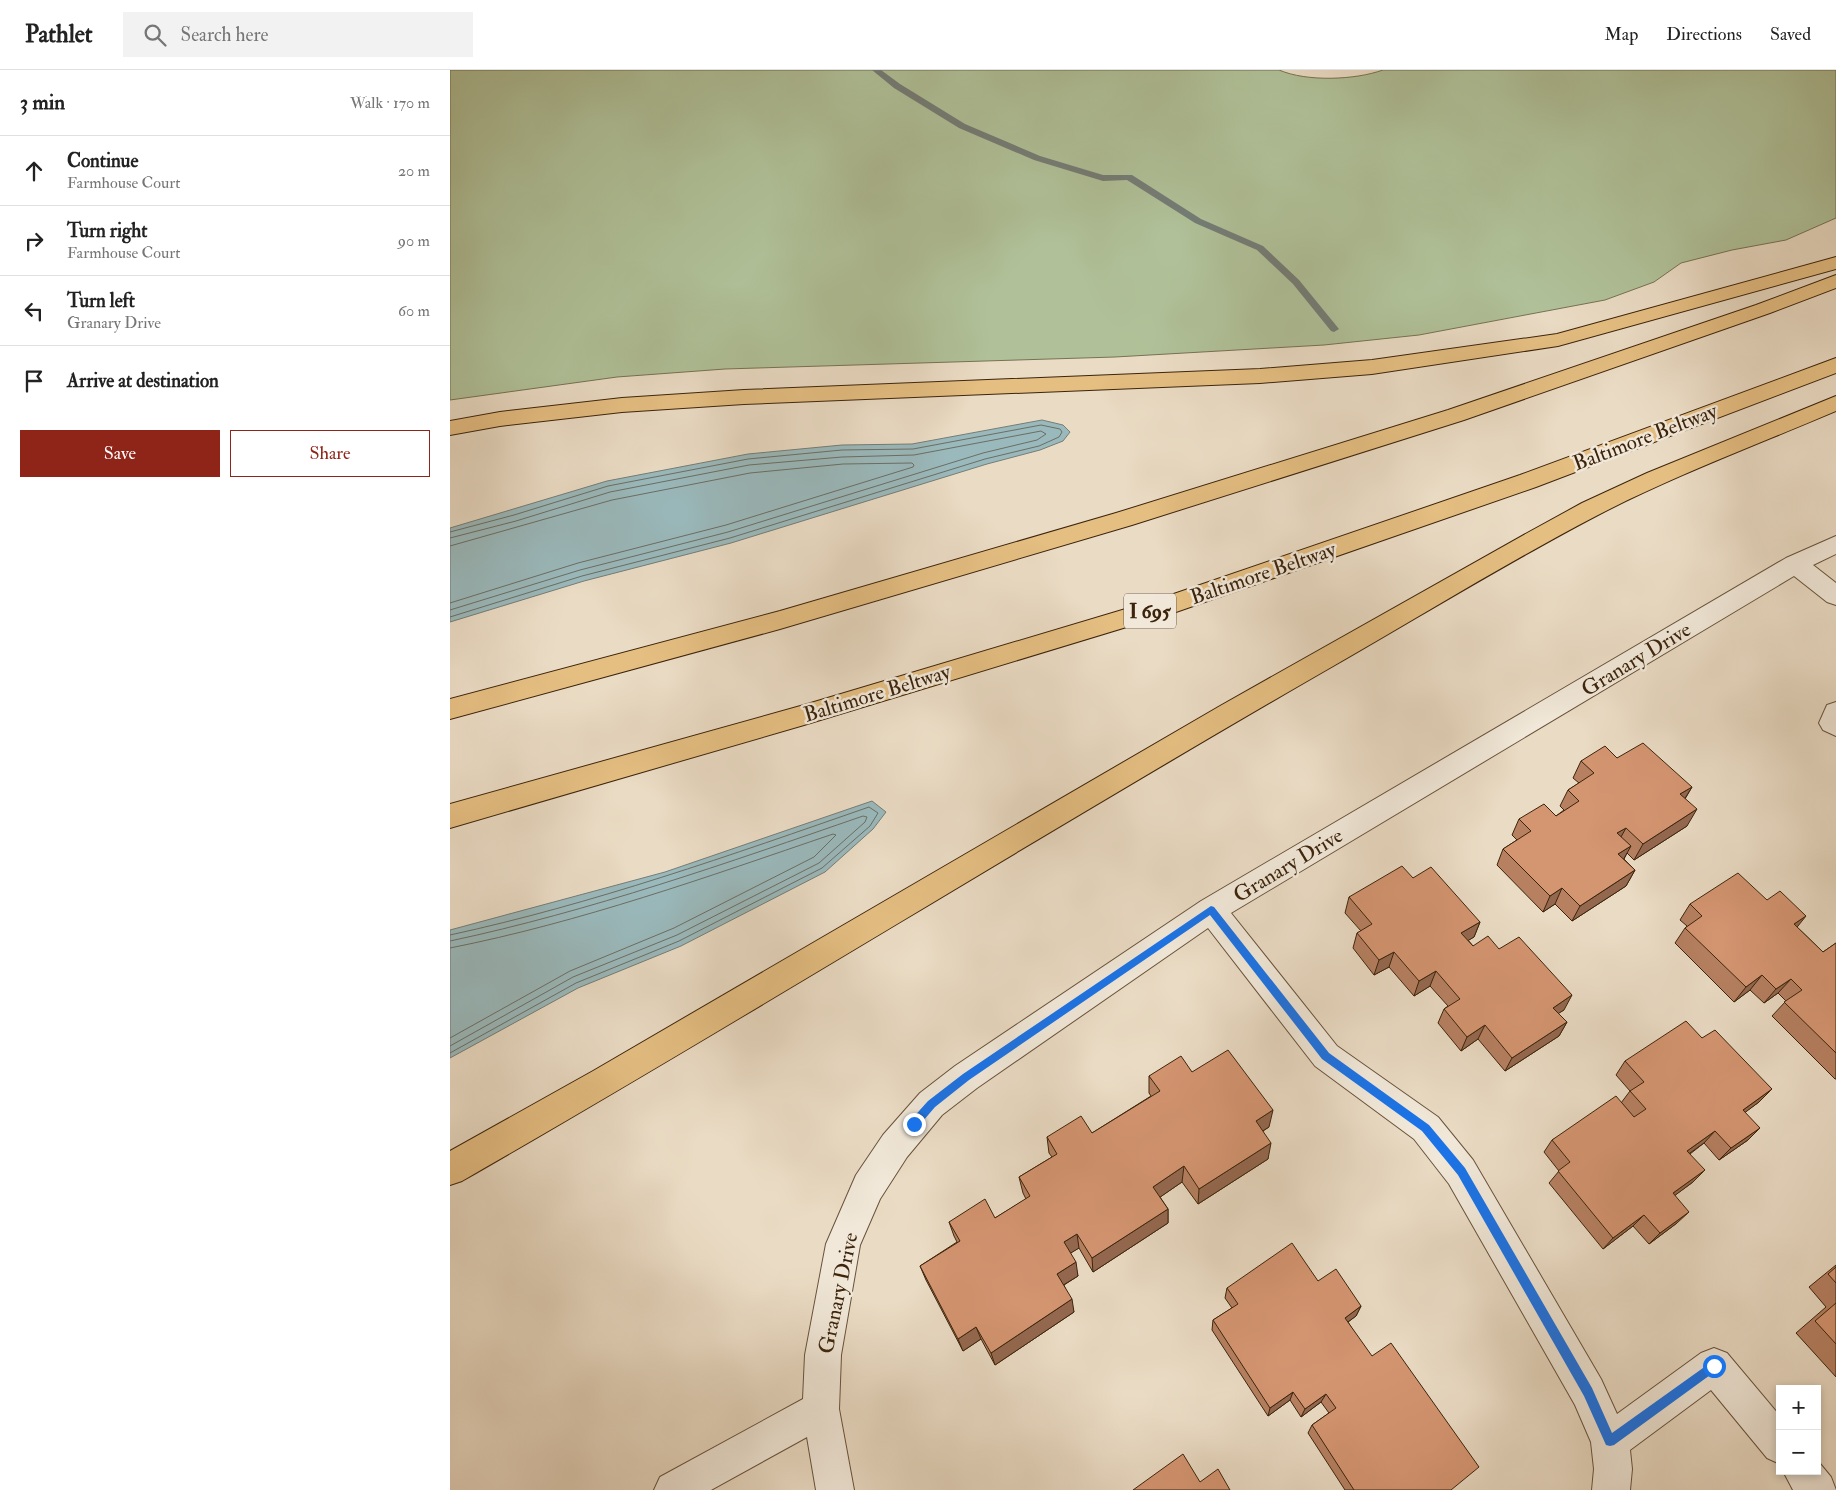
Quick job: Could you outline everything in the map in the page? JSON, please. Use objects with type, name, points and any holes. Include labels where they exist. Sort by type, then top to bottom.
[{"type":"highway","points":[[450,428],[500,419],[622,405],[744,397],[1250,376],[1372,367],[1558,340],[1836,263]]},
{"type":"highway","points":[[450,709],[780,620],[1124,519],[1456,415],[1763,309],[1836,280]]},
{"type":"highway","name":"Baltimore Beltway","points":[[450,816],[804,715],[1167,606],[1528,481],[1836,365]]},
{"type":"highway","points":[[450,1169],[604,1082],[1238,708],[1537,538],[1590,509],[1655,479],[1836,403]]},
{"type":"street","name":"Granary Drive","points":[[834,1490],[821,1409],[823,1356],[843,1244],[868,1186],[895,1146],[932,1104],[966,1077],[1211,910],[1796,564],[1836,544]]},
{"type":"street","points":[[1796,564],[1836,596]]},
{"type":"street","points":[[1836,712],[1832,723],[1836,726]]},
{"type":"street","points":[[1211,910],[1326,1056],[1426,1128],[1461,1172],[1588,1392],[1610,1441],[1613,1469],[1612,1490]]},
{"type":"street","points":[[1610,1441],[1714,1366],[1776,1440]]},
{"type":"street","points":[[673,1490],[821,1409]]},
{"type":"street","points":[[1805,1475],[1818,1490]]},
{"type":"green space","points":[[450,70],[1279,70],[1290,74],[1317,78],[1345,78],[1383,70],[1836,70],[1836,218],[1786,240],[1732,250],[1681,263],[1654,282],[1605,300],[1419,335],[1324,345],[1115,357],[725,369],[617,377],[450,400]]},
{"type":"water","points":[[1042,420],[1063,425],[1070,432],[1063,441],[1040,450],[987,464],[731,543],[584,581],[450,622],[450,528],[607,481],[748,454],[842,445],[912,444]]},
{"type":"water","points":[[872,801],[886,812],[873,829],[825,872],[681,946],[578,988],[450,1058],[450,930],[665,872]]},
{"type":"building","points":[[1643,743],[1692,787],[1680,794],[1697,809],[1643,844],[1626,828],[1617,833],[1631,846],[1618,854],[1635,870],[1580,906],[1562,888],[1550,896],[1503,849],[1531,831],[1519,819],[1544,804],[1556,816],[1579,801],[1568,790],[1594,773],[1581,761],[1605,746],[1617,758]]},
{"type":"building","points":[[1402,866],[1413,878],[1431,867],[1480,922],[1461,933],[1473,946],[1488,936],[1499,949],[1519,937],[1572,995],[1553,1008],[1567,1022],[1512,1058],[1485,1025],[1467,1037],[1444,1009],[1460,999],[1436,971],[1419,981],[1394,952],[1379,960],[1357,933],[1372,924],[1349,897]]},
{"type":"building","points":[[1738,873],[1767,900],[1780,891],[1806,916],[1794,924],[1823,952],[1836,943],[1836,1053],[1784,1002],[1802,990],[1791,979],[1776,989],[1762,975],[1746,987],[1685,928],[1702,916],[1690,904]]},
{"type":"building","points":[[1686,1021],[1702,1038],[1715,1030],[1772,1089],[1743,1110],[1760,1128],[1731,1148],[1715,1131],[1687,1151],[1705,1170],[1673,1193],[1689,1212],[1660,1233],[1644,1215],[1613,1238],[1558,1171],[1570,1162],[1552,1140],[1616,1096],[1634,1117],[1646,1109],[1630,1091],[1644,1082],[1625,1061]]},
{"type":"building","points":[[1228,1050],[1273,1110],[1256,1121],[1271,1143],[1199,1189],[1184,1166],[1153,1187],[1168,1209],[1092,1258],[1077,1234],[1064,1242],[1076,1262],[1057,1274],[1072,1299],[991,1353],[976,1327],[958,1339],[920,1266],[960,1241],[949,1222],[985,1199],[995,1218],[1030,1196],[1019,1177],[1057,1154],[1047,1137],[1081,1116],[1092,1133],[1160,1091],[1149,1076],[1181,1056],[1192,1072]]},
{"type":"building","points":[[1292,1243],[1318,1281],[1336,1269],[1361,1306],[1345,1318],[1372,1356],[1391,1343],[1479,1467],[1451,1490],[1354,1490],[1312,1425],[1336,1408],[1326,1394],[1305,1409],[1293,1392],[1270,1408],[1213,1320],[1238,1304],[1227,1288]]},
{"type":"building","points":[[1836,1267],[1836,1283],[1828,1274]]},
{"type":"building","points":[[1836,1303],[1836,1344],[1815,1321]]},
{"type":"building","points":[[1183,1454],[1200,1482],[1218,1469],[1230,1490],[1133,1490]]},
{"type":"waterway","points":[[876,70],[897,86],[962,126],[1037,158],[1103,178],[1129,177],[1198,221],[1260,248],[1296,282],[1334,329]]},
{"type":"route","points":[[914,1124],[932,1104],[966,1077],[1211,910],[1326,1056],[1426,1128],[1461,1172],[1588,1392],[1610,1441],[1714,1366]]}]
